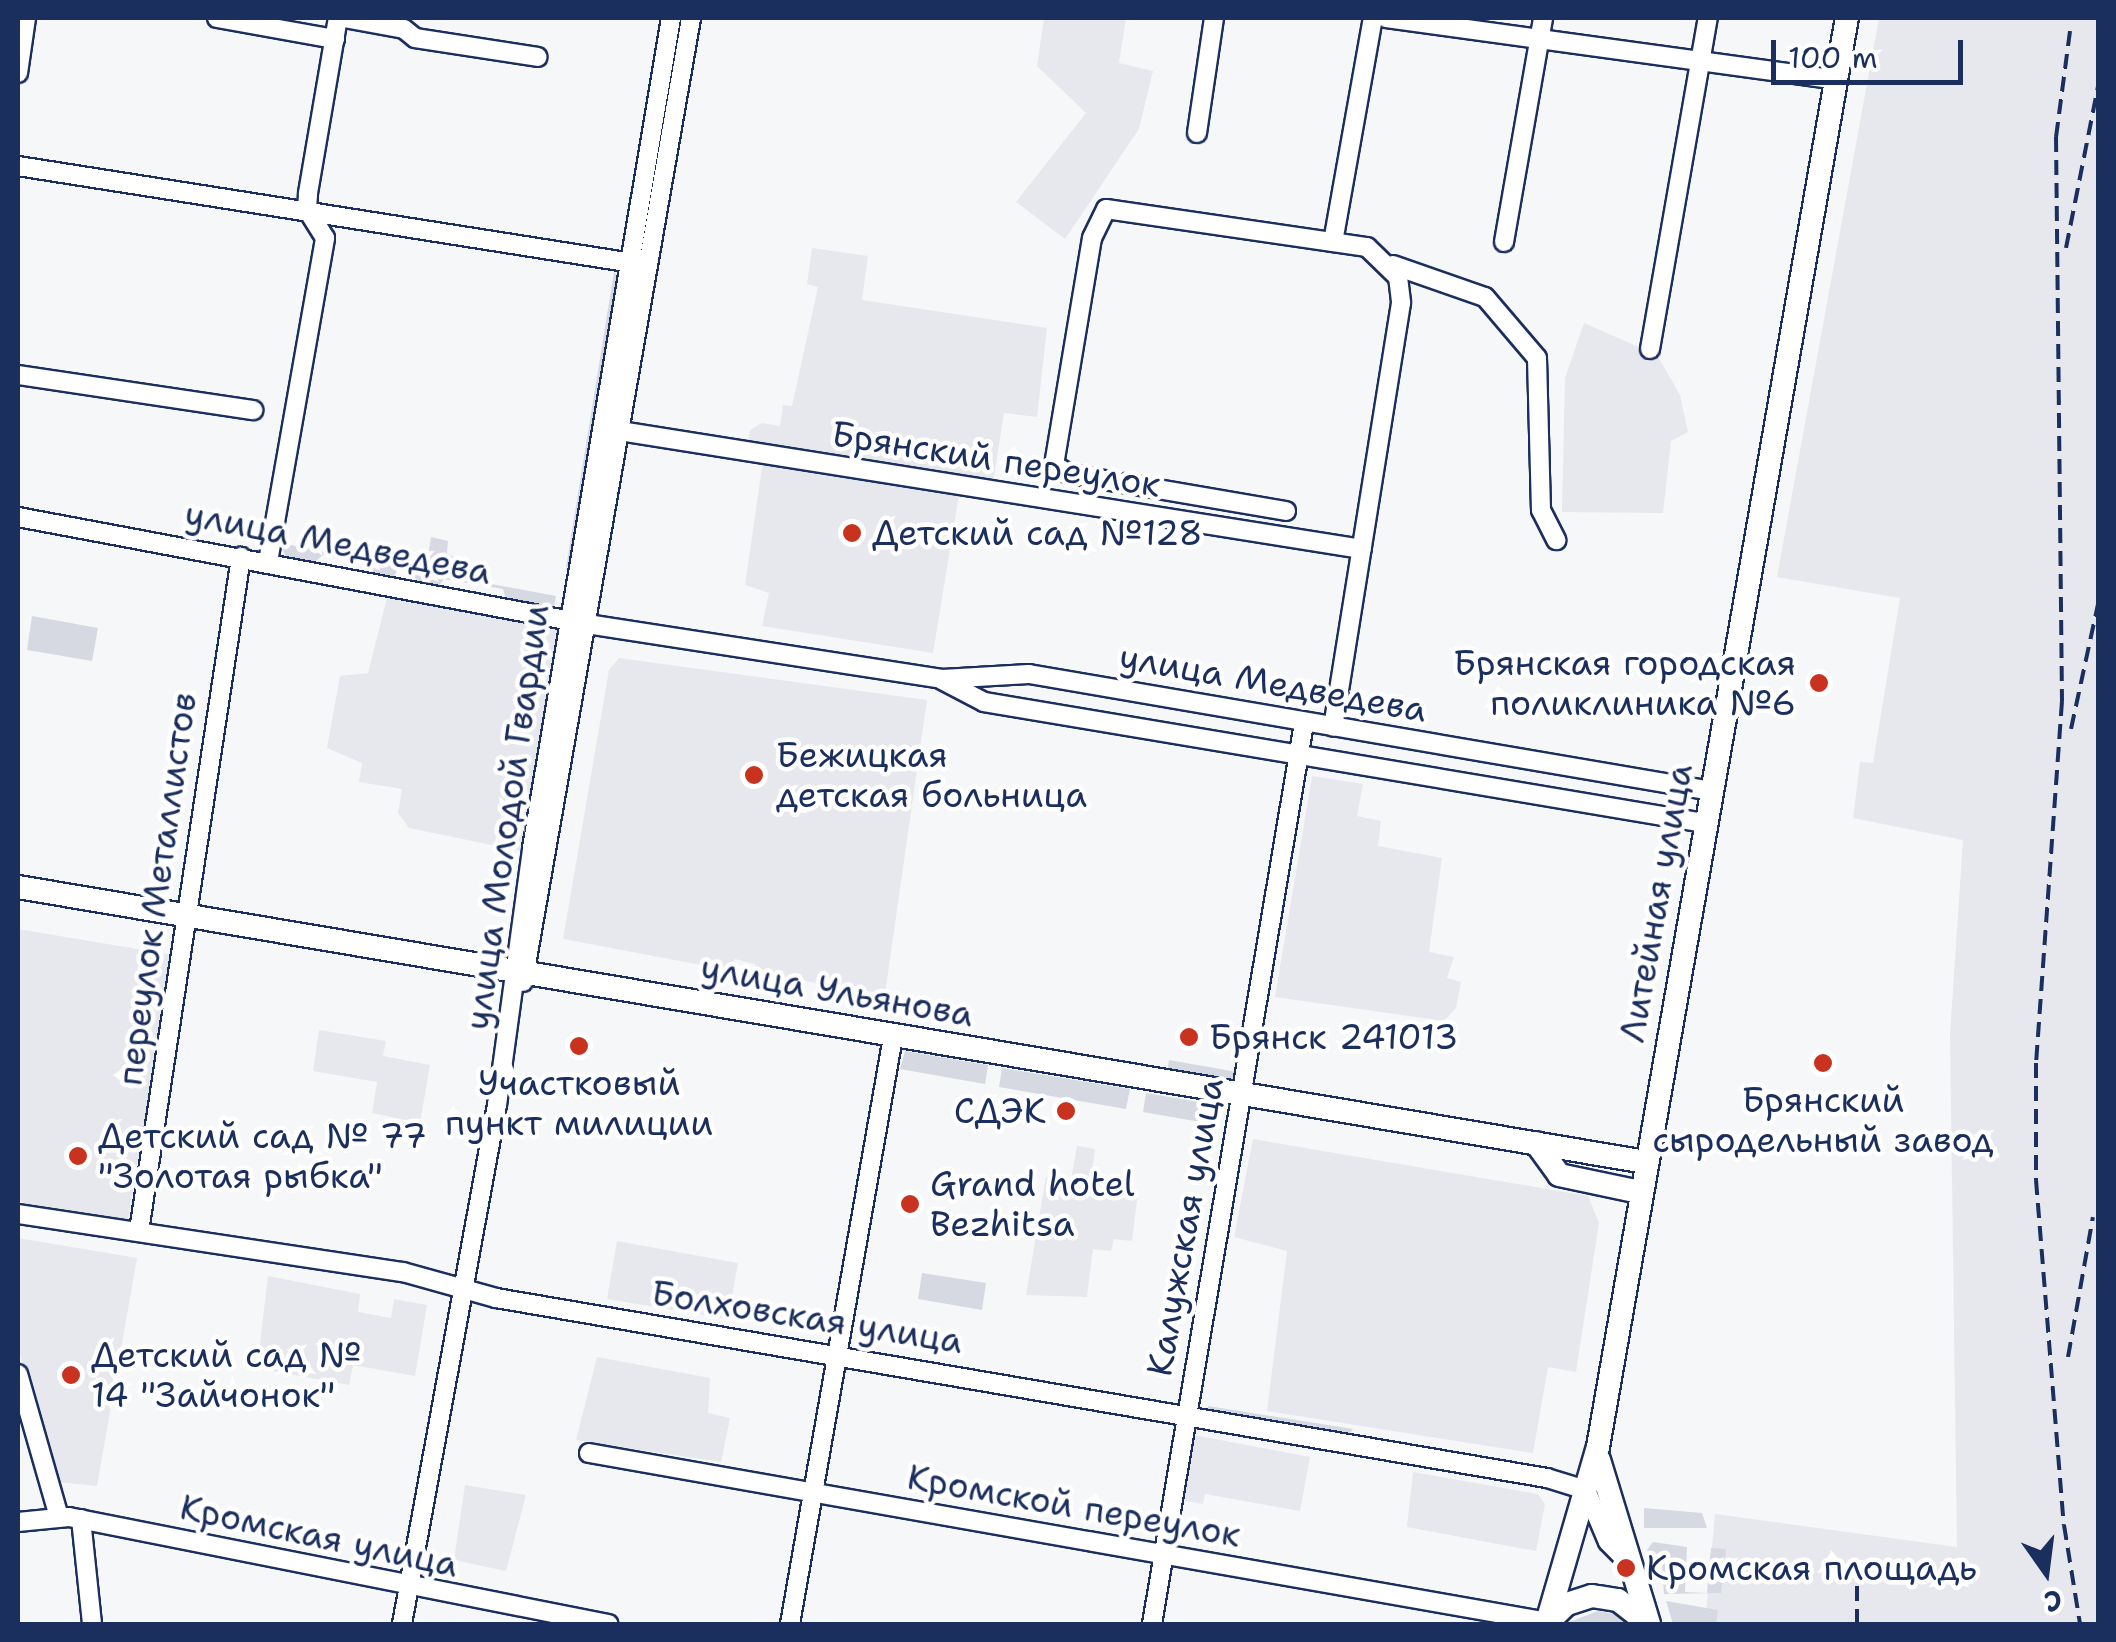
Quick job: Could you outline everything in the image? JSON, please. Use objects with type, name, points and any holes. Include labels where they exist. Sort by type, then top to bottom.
[{"type":"main road","name":"Литейная улица","points":[[1547,1624],[1598,1446],[1848,18]]},
{"type":"main road","name":"улица Ульянова","points":[[18,888],[1645,1162]]},
{"type":"main road","points":[[1536,1142],[1559,1175],[1640,1192]]},
{"type":"main road","name":"Литейная улица","points":[[1598,1446],[1604,1489],[1649,1624]]},
{"type":"main road","points":[[1547,1624],[1566,1604],[1605,1597],[1630,1606],[1649,1624]]},
{"type":"street","points":[[18,73],[26,18]]},
{"type":"street","points":[[217,18],[334,39]]},
{"type":"street","points":[[268,562],[324,238],[307,209],[334,39],[341,18],[404,29],[415,38],[538,57]]},
{"type":"street","name":"улица Молодой Гвардии","points":[[402,1624],[466,1286],[578,622],[628,262],[671,18]]},
{"type":"street","name":"улица Молодой Гвардии","points":[[578,622],[620,430],[691,18]]},
{"type":"street","points":[[1197,132],[1214,18]]},
{"type":"street","points":[[1333,242],[1373,18]]},
{"type":"street","points":[[1386,18],[1836,80]]},
{"type":"street","points":[[1504,242],[1542,42],[1543,18]]},
{"type":"street","points":[[1650,350],[1708,18]]},
{"type":"street","points":[[18,166],[648,266]]},
{"type":"street","points":[[1286,511],[1069,474],[1054,465],[1092,238],[1106,209],[1367,247],[1393,265],[1485,297],[1538,358],[1541,510],[1556,540]]},
{"type":"street","points":[[1334,728],[1401,302],[1393,265]]},
{"type":"street","points":[[18,375],[254,410]]},
{"type":"street","name":"Брянский переулок","points":[[620,430],[1362,549]]},
{"type":"street","name":"улица Медведева","points":[[18,517],[578,622],[942,679],[1029,674],[1711,791]]},
{"type":"street","name":"переулок Металлистов","points":[[139,1232],[241,557]]},
{"type":"street","name":"улица Медведева","points":[[942,679],[984,702],[1705,823]]},
{"type":"street","name":"Калужская улица","points":[[1152,1624],[1160,1554],[1304,722]]},
{"type":"street","points":[[790,1624],[893,1037]]},
{"type":"street","name":"Болховская улица","points":[[18,1214],[466,1286],[496,1298],[1185,1414],[1586,1490]]},
{"type":"street","points":[[18,1374],[59,1516]]},
{"type":"street","name":"Кромской переулок","points":[[590,1453],[1547,1624]]},
{"type":"street","points":[[1586,1490],[1608,1542],[1628,1561]]},
{"type":"street","name":"Кромская улица","points":[[18,1522],[59,1516],[81,1519],[410,1588],[608,1624]]},
{"type":"street","points":[[81,1519],[92,1624]]},
{"type":"shaded area","points":[[1044,18],[1126,18],[1119,63],[1153,71],[1139,129],[1065,239],[1016,202],[1086,113],[1037,66]]},
{"type":"shaded area","points":[[1879,18],[2098,18],[2098,1624],[1705,1624],[1715,1514],[1957,1547],[1950,1034],[1963,840],[1853,818],[1860,762],[1873,763],[1900,598],[1777,577]]},
{"type":"shaded area","points":[[812,248],[868,256],[862,300],[1047,328],[1037,417],[1004,413],[993,483],[747,447],[750,430],[762,423],[780,426],[783,405],[792,406],[818,287],[807,284]]},
{"type":"shaded area","points":[[614,272],[620,278],[575,563],[566,568]]},
{"type":"shaded area","points":[[1584,323],[1657,355],[1680,395],[1688,432],[1671,441],[1663,513],[1562,512],[1565,378]]},
{"type":"shaded area","name":"Детский сад №128","points":[[763,461],[959,495],[933,653],[762,626],[769,593],[745,585]]},
{"type":"shaded area","points":[[431,537],[448,541],[447,553],[459,560],[458,574],[426,569]]},
{"type":"shaded area","points":[[281,543],[400,567],[391,580],[375,576],[371,565],[323,555],[312,564],[286,559]]},
{"type":"shaded area","points":[[411,569],[556,596],[553,612],[507,603],[503,589],[444,579],[437,588],[420,587]]},
{"type":"shaded area","points":[[389,590],[559,630],[526,852],[409,828],[398,813],[402,789],[359,782],[362,763],[327,748],[340,676],[368,673]]},
{"type":"shaded area","points":[[32,616],[98,628],[92,661],[27,650]]},
{"type":"shaded area","name":"Бежицкая детская больница","points":[[619,658],[927,700],[885,994],[756,973],[755,964],[735,959],[728,970],[563,939],[609,670]]},
{"type":"shaded area","points":[[1312,776],[1363,784],[1357,816],[1381,821],[1378,846],[1442,858],[1429,952],[1454,957],[1447,978],[1461,982],[1456,1008],[1444,1021],[1275,997]]},
{"type":"shaded area","points":[[18,929],[173,955],[128,1219],[34,1210],[18,1199]]},
{"type":"shaded area","points":[[319,1030],[386,1041],[383,1056],[430,1065],[420,1123],[372,1113],[377,1082],[313,1071]]},
{"type":"shaded area","points":[[905,1051],[988,1065],[985,1084],[900,1069]]},
{"type":"shaded area","points":[[1169,1060],[1237,1072],[1235,1084],[1167,1072]]},
{"type":"shaded area","points":[[1002,1068],[1130,1089],[1126,1109],[999,1087]]},
{"type":"shaded area","points":[[1146,1093],[1221,1106],[1218,1125],[1143,1112]]},
{"type":"shaded area","points":[[1253,1139],[1588,1196],[1599,1223],[1576,1372],[1548,1367],[1533,1453],[1267,1411],[1287,1251],[1234,1237]]},
{"type":"shaded area","points":[[1077,1146],[1095,1149],[1089,1194],[1138,1192],[1132,1241],[1114,1239],[1111,1251],[1093,1249],[1087,1297],[1026,1295],[1046,1177],[1071,1180]]},
{"type":"shaded area","name":"Детский сад № 14 \"Зайчонок\"","points":[[18,1238],[137,1258],[97,1486],[57,1482],[18,1347]]},
{"type":"shaded area","points":[[617,1241],[738,1263],[728,1319],[607,1299]]},
{"type":"shaded area","points":[[922,1273],[986,1283],[982,1310],[918,1299]]},
{"type":"shaded area","points":[[268,1276],[360,1294],[358,1312],[391,1318],[394,1299],[427,1305],[415,1376],[353,1365],[349,1385],[257,1368]]},
{"type":"shaded area","points":[[597,1357],[710,1378],[708,1413],[730,1418],[721,1462],[576,1440]]},
{"type":"shaded area","points":[[1208,1406],[1353,1429],[1347,1437],[1207,1412]]},
{"type":"shaded area","points":[[1194,1435],[1310,1457],[1300,1511],[1205,1494],[1203,1504],[1180,1500]]},
{"type":"shaded area","points":[[1413,1472],[1538,1494],[1545,1504],[1536,1551],[1407,1527]]},
{"type":"shaded area","points":[[465,1485],[526,1495],[506,1571],[454,1560]]},
{"type":"shaded area","points":[[1644,1508],[1702,1513],[1707,1528],[1644,1528]]},
{"type":"shaded area","points":[[1653,1542],[1687,1547],[1685,1592],[1707,1593],[1711,1548],[1726,1549],[1721,1593],[1664,1594],[1662,1564],[1652,1565],[1647,1550]]},
{"type":"shaded area","points":[[1666,1601],[1718,1610],[1716,1624],[1673,1624]]},
{"type":"shaded area","points":[[1598,1611],[1619,1615],[1632,1624],[1564,1624]]},
{"type":"railway","points":[[2070,31],[2056,137],[2062,701],[2036,1063],[2036,1180],[2064,1525],[2080,1624]]},
{"type":"railway","points":[[2066,248],[2098,86]]},
{"type":"railway","points":[[2071,729],[2098,604]]},
{"type":"railway","points":[[2068,1357],[2093,1217]]},
{"type":"railway","points":[[1857,1573],[1857,1624]]},
{"type":"place","name":"Детский сад №128","points":[[852,533]]},
{"type":"place","name":"Брянская городская поликлиника №6","points":[[1819,683]]},
{"type":"place","name":"Бежицкая детская больница","points":[[754,775]]},
{"type":"place","name":"Брянск 241013","points":[[1189,1037]]},
{"type":"place","name":"Участковый пункт милиции","points":[[579,1046]]},
{"type":"place","name":"Брянский сыродельный завод","points":[[1823,1063]]},
{"type":"place","name":"СДЭК","points":[[1066,1111]]},
{"type":"place","name":"Детский сад № 77 \"Золотая рыбка\"","points":[[78,1156]]},
{"type":"place","name":"Grand hotel Bezhitsa","points":[[910,1204]]},
{"type":"place","name":"Детский сад № 14 \"Зайчонок\"","points":[[71,1375]]},
{"type":"place","name":"Кромская площадь","points":[[1626,1568]]}]
